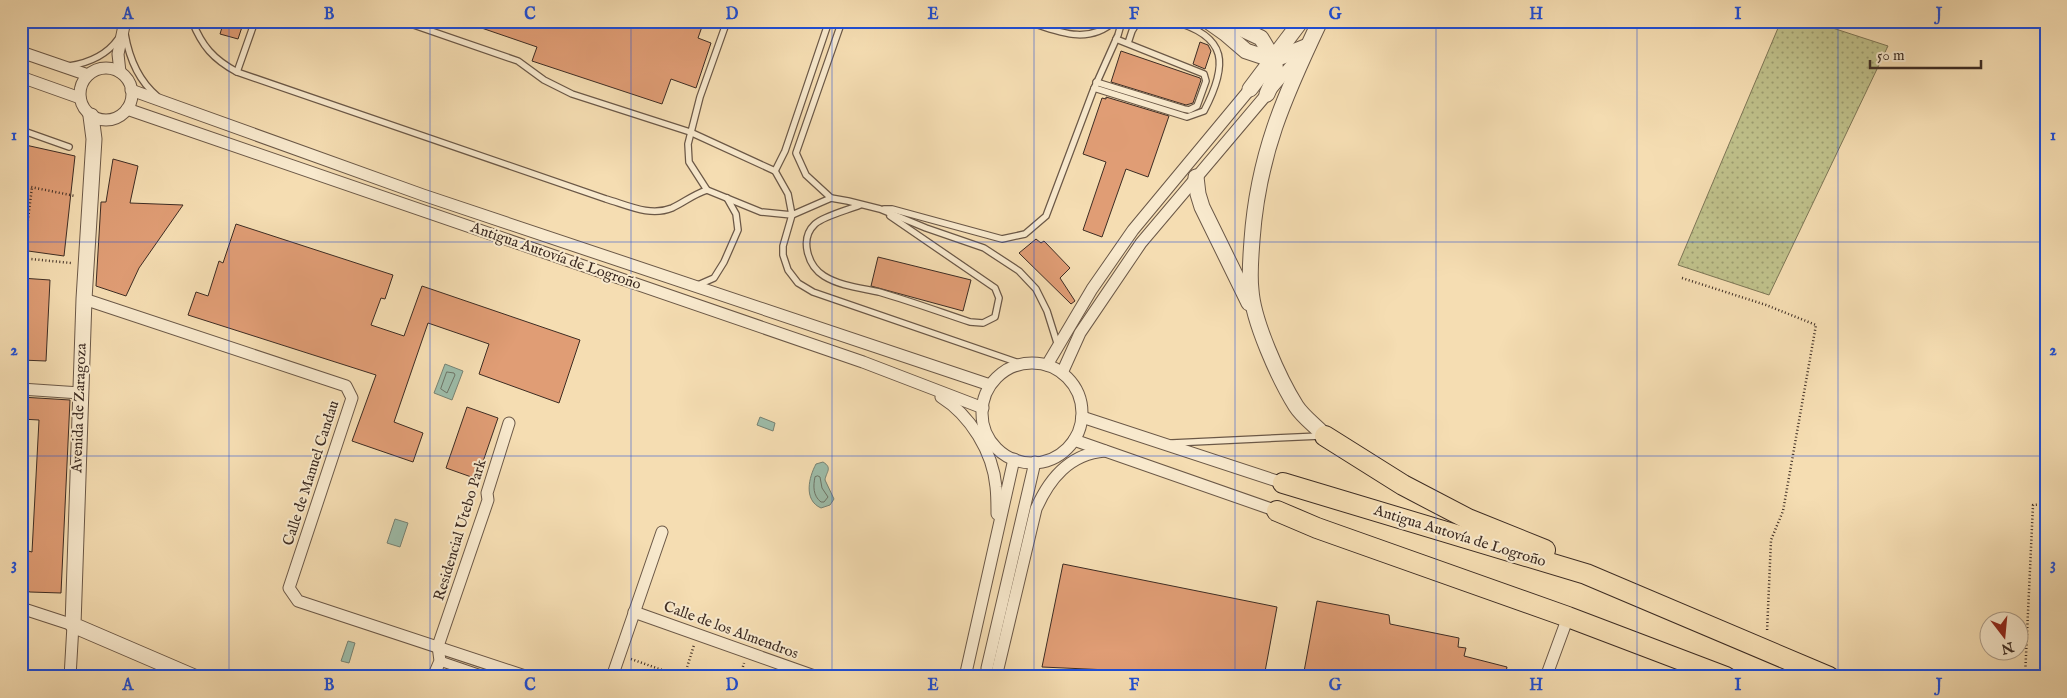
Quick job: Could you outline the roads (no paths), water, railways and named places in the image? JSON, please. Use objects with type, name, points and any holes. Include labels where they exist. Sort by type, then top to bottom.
[{"type":"highway","points":[[1325,436],[1403,486],[1468,519],[1560,557],[1586,574]]},
{"type":"highway","name":"Antigua Autovía de Logroño","points":[[1283,483],[1586,574],[1831,675]]},
{"type":"highway","points":[[1277,512],[1568,617],[1726,677]]},
{"type":"street","points":[[1208,21],[1225,32],[1246,51],[1273,60],[1308,46]]},
{"type":"street","points":[[1225,21],[1261,38],[1273,38],[1297,27]]},
{"type":"street","points":[[1320,21],[1294,76],[1270,138],[1260,175],[1255,205],[1251,290],[1269,349],[1297,407],[1325,436]]},
{"type":"street","points":[[120,72],[118,54],[125,25]]},
{"type":"street","points":[[1047,365],[1092,289],[1133,230],[1250,89],[1297,27]]},
{"type":"street","points":[[1261,38],[1273,60],[1276,73],[1267,94]]},
{"type":"street","points":[[1062,373],[1080,332],[1141,242],[1308,46]]},
{"type":"street","points":[[1246,51],[1252,70],[1250,89]]},
{"type":"street","points":[[21,52],[88,75]]},
{"type":"street","points":[[107,68],[118,54]]},
{"type":"street","points":[[107,68],[120,72],[126,78],[131,90],[130,104],[119,117],[97,118],[82,106],[80,98],[83,82],[95,70],[107,68]]},
{"type":"street","points":[[21,77],[80,98]]},
{"type":"street","name":"Antigua Autovía de Logroño","points":[[131,90],[441,201],[990,385]]},
{"type":"street","name":"Antigua Autovía de Logroño","points":[[127,109],[863,362],[983,408]]},
{"type":"street","name":"Avenida de Zaragoza","points":[[70,677],[84,299],[97,118]]},
{"type":"street","points":[[1196,177],[1202,207],[1260,324]]},
{"type":"street","name":"Calle de Manuel Candau","points":[[84,299],[346,386],[352,398],[289,588],[298,601],[528,677]]},
{"type":"street","points":[[1022,364],[1047,365],[1062,373],[1074,385],[1081,400],[1082,417],[1078,434],[1074,440],[1068,448],[1054,458],[1035,462],[1021,462],[1006,456],[994,445],[986,432],[982,416],[984,400],[990,385],[1001,374],[1022,364]]},
{"type":"street","points":[[927,388],[948,401],[964,416],[981,440],[991,463],[996,485],[996,537]]},
{"type":"street","points":[[21,390],[80,393]]},
{"type":"street","name":"Antigua Autovía de Logroño","points":[[1082,417],[1283,483]]},
{"type":"street","name":"Residencial Utebo Park","points":[[438,646],[488,500],[487,492],[509,423]]},
{"type":"street","points":[[1074,440],[1277,512]]},
{"type":"street","points":[[996,677],[1036,509],[1044,490],[1059,472],[1078,457],[1092,452],[1104,451]]},
{"type":"street","points":[[965,677],[1014,459]]},
{"type":"street","points":[[987,677],[987,668],[1035,462]]},
{"type":"street","points":[[612,677],[662,532]]},
{"type":"street","points":[[21,608],[73,625],[194,677]]},
{"type":"street","name":"Calle de los Almendros","points":[[634,612],[817,677]]},
{"type":"street","points":[[1546,677],[1568,617]]},
{"type":"street","points":[[433,677],[440,662],[438,646]]},
{"type":"street","points":[[440,662],[487,677]]},
{"type":"lane","points":[[192,21],[209,52],[220,63],[237,72],[638,209],[656,212],[672,208],[695,194],[707,190]]},
{"type":"lane","points":[[237,72],[255,21]]},
{"type":"lane","points":[[402,21],[518,60],[544,80],[572,94],[690,132],[775,170],[788,194],[792,215],[784,239],[783,255],[788,270],[798,283],[813,292],[1022,364]]},
{"type":"lane","points":[[727,21],[700,97],[690,132],[688,144],[689,162],[696,175],[707,190],[761,212],[792,215],[831,198]]},
{"type":"lane","points":[[775,170],[785,151],[830,21]]},
{"type":"lane","points":[[842,21],[796,153],[806,175],[831,198],[880,209],[926,228],[984,248],[1020,271],[1036,288],[1043,299],[1058,347]]},
{"type":"lane","points":[[1026,21],[1076,35],[1094,34],[1114,21]]},
{"type":"lane","points":[[880,209],[892,209],[1002,239],[1025,234],[1046,216],[1095,85],[1122,21]]},
{"type":"lane","points":[[1128,43],[1138,21]]},
{"type":"lane","points":[[1095,85],[1187,117],[1204,112],[1218,79],[1218,58],[1215,43],[1204,33],[1172,21]]},
{"type":"lane","points":[[64,67],[92,61],[114,45],[125,25]]},
{"type":"lane","points":[[125,25],[131,58],[149,89],[162,101]]},
{"type":"lane","points":[[1095,85],[1184,109],[1189,110],[1197,106],[1206,81],[1204,74],[1167,61],[1156,54],[1116,39]]},
{"type":"lane","points":[[21,130],[69,147]]},
{"type":"lane","points":[[694,286],[714,278],[724,262],[738,230],[736,214],[727,198]]},
{"type":"lane","points":[[860,205],[816,223],[809,231],[807,243],[808,256],[814,269],[841,283],[880,293],[970,322],[983,324],[995,317],[1000,298],[995,288],[880,209]]},
{"type":"lane","points":[[1163,444],[1325,436]]},
{"type":"water","points":[[445,364],[463,371],[452,400],[434,393]]},
{"type":"water","points":[[760,417],[775,423],[773,431],[757,425]]},
{"type":"water","points":[[823,462],[828,466],[825,480],[834,499],[830,505],[821,508],[812,500],[809,488],[811,475],[816,464]]},
{"type":"water","points":[[395,519],[408,523],[400,547],[387,543]]},
{"type":"water","points":[[348,641],[355,643],[349,663],[341,661]]}]
